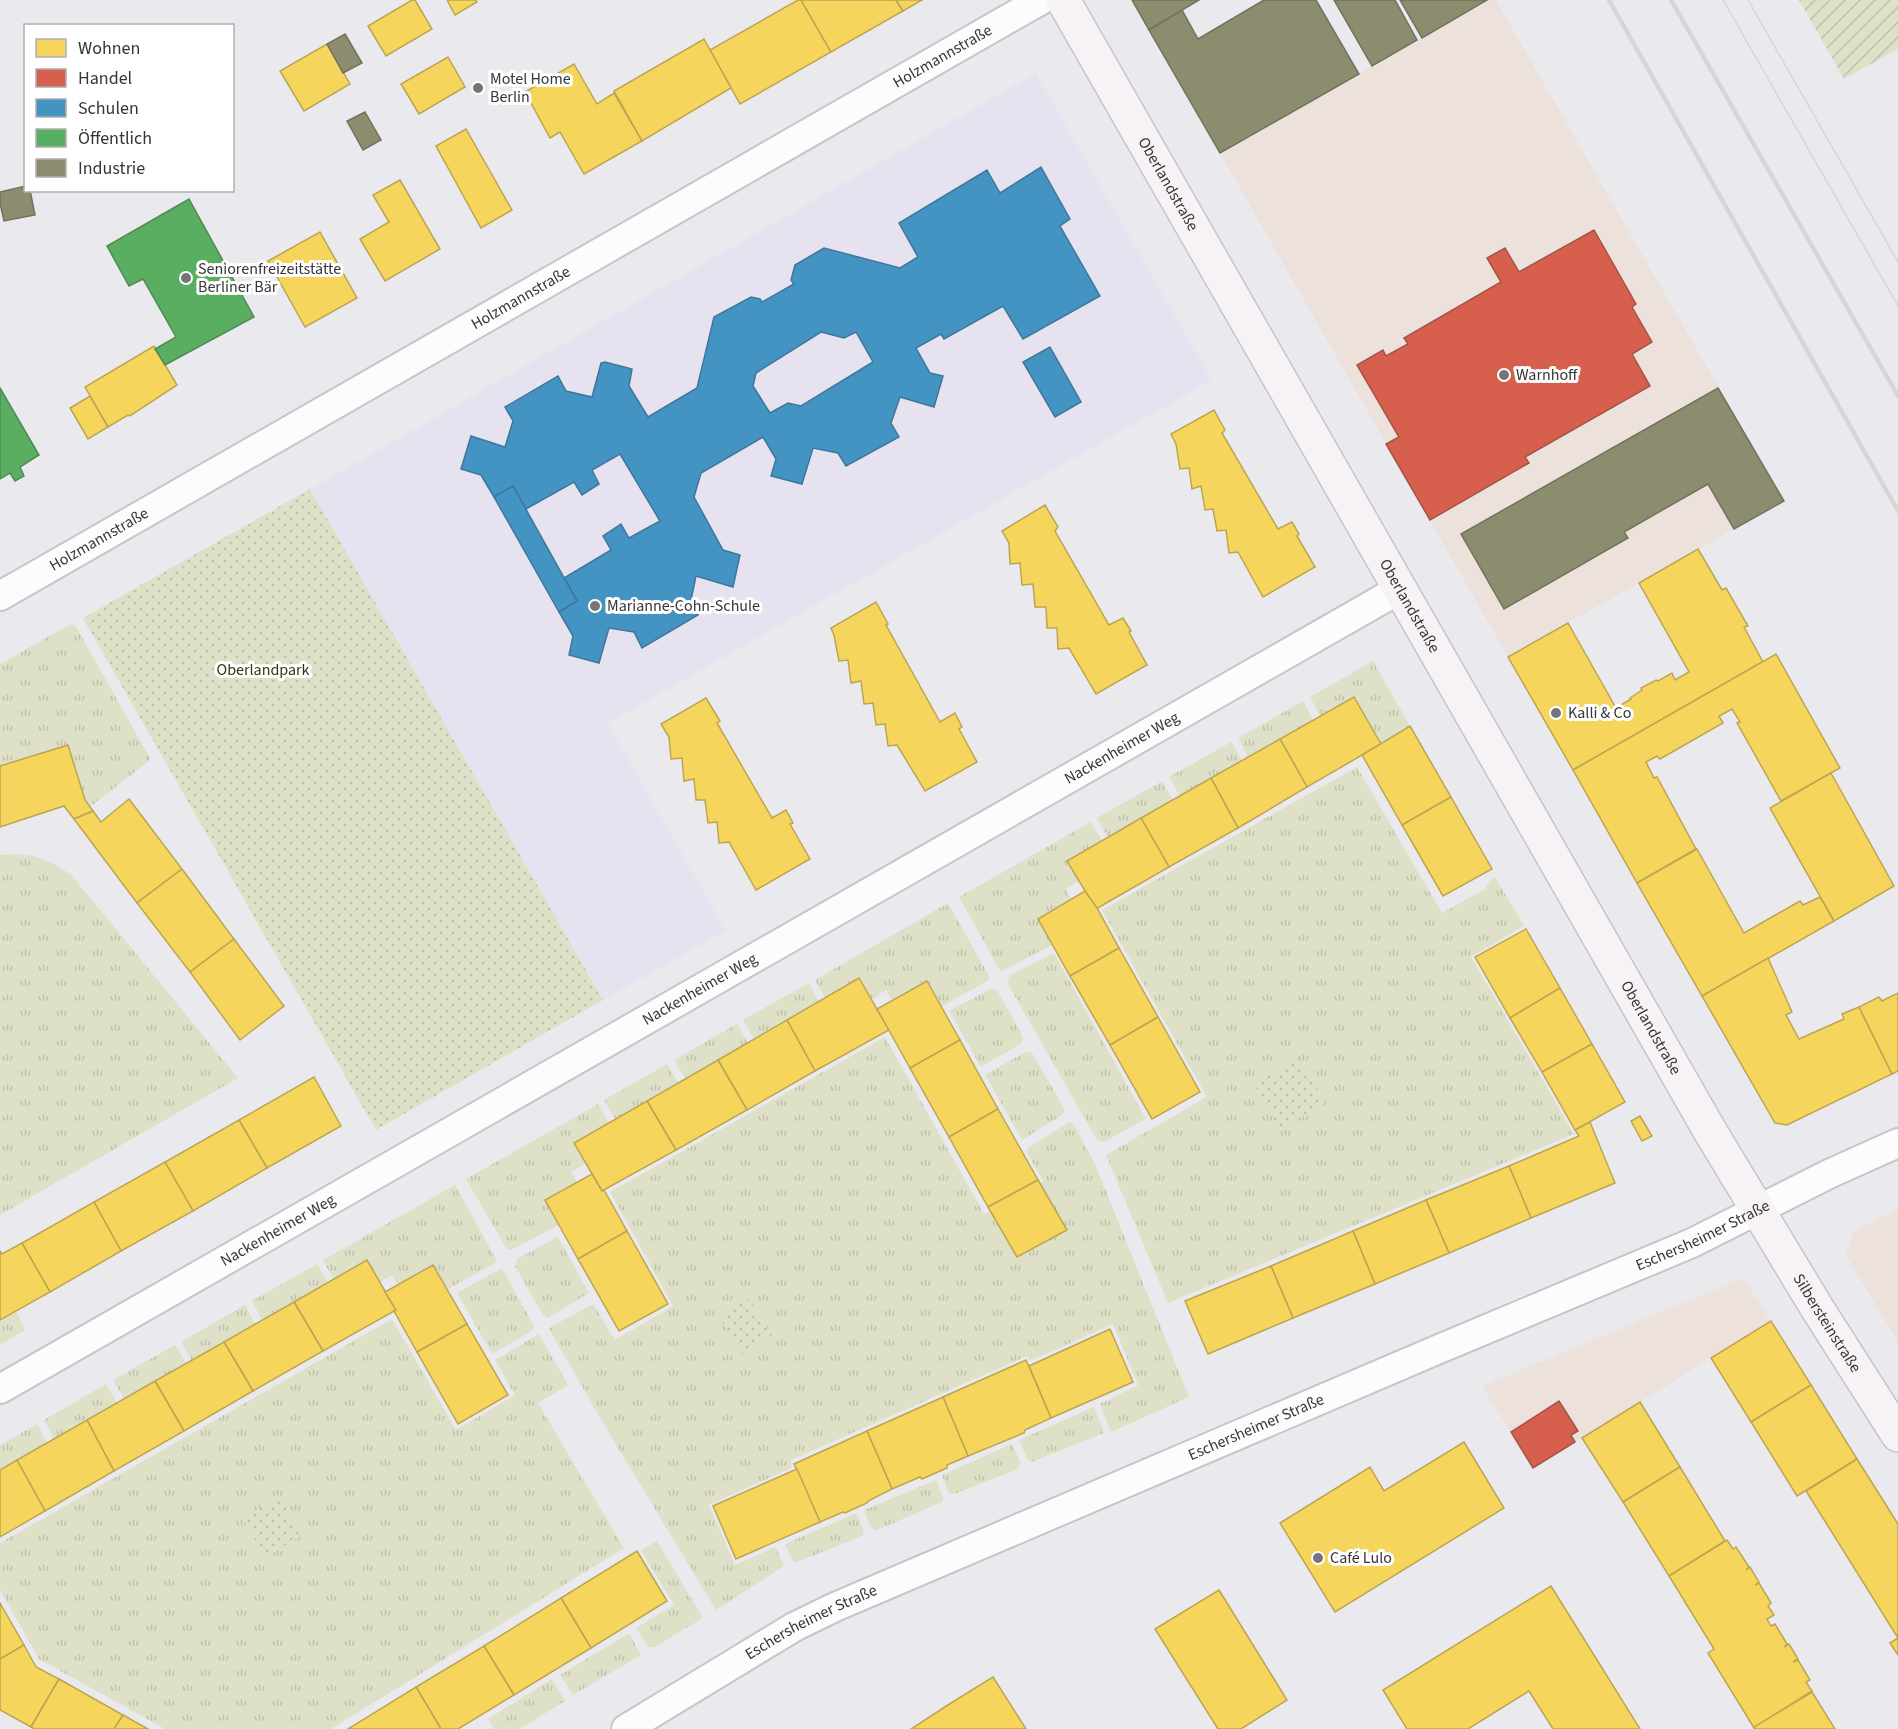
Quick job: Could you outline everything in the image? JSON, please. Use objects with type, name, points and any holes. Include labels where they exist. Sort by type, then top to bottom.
[{"type":"street","name":"Holzmannstraße","points":[[0,596],[1041,0]]},
{"type":"street","name":"Oberlandstraße","points":[[1063,0],[1705,1122],[1758,1210]]},
{"type":"street","name":"Nackenheimer Weg","points":[[0,1389],[1400,589]]},
{"type":"street","name":"Eschersheimer Straße","points":[[626,1729],[794,1627],[835,1607],[1439,1348],[1692,1243],[1832,1173],[1898,1143]]},
{"type":"street","name":"Silbersteinstraße","points":[[1758,1210],[1898,1435]]},
{"type":"shaded area","points":[[1487,0],[1496,0],[1784,501],[1508,657],[1220,153]]},
{"type":"shaded area","name":"Marianne-Cohn-Schule","points":[[1036,73],[1212,380],[608,723],[726,931],[603,1000],[310,489]]},
{"type":"shaded area","points":[[1898,1209],[1898,1342],[1845,1254],[1856,1229]]},
{"type":"shaded area","points":[[1743,1278],[1771,1321],[1533,1468],[1482,1386]]},
{"type":"green space","points":[[1799,0],[1898,0],[1898,49],[1844,79]]},
{"type":"green space","name":"Oberlandpark","points":[[310,489],[603,1000],[376,1130],[83,618]]},
{"type":"green space","points":[[69,625],[75,625],[150,758],[90,807],[85,800],[67,745],[0,766],[0,664]]},
{"type":"green space","points":[[1373,661],[1410,726],[1380,743],[1354,697],[1320,716],[1310,697]]},
{"type":"green space","points":[[1303,701],[1313,720],[1248,757],[1238,738]]},
{"type":"green space","points":[[1231,742],[1242,760],[1180,796],[1169,777]]},
{"type":"green space","points":[[1357,767],[1442,913],[1485,889],[1490,880],[1495,877],[1524,926],[1471,957],[1574,1134],[1168,1303],[1106,1155],[1207,1097],[1102,910]]},
{"type":"green space","points":[[1162,781],[1173,800],[1108,837],[1097,818]]},
{"type":"green space","points":[[1091,822],[1102,841],[1068,861],[1079,881],[1066,889],[1071,899],[1038,918],[1052,945],[1002,971],[959,897]]},
{"type":"green space","points":[[17,854],[47,861],[73,877],[238,1078],[0,1215],[0,855]]},
{"type":"green space","points":[[948,903],[989,976],[989,980],[941,1007],[892,1001],[886,990],[872,999],[859,979],[825,998],[815,980]]},
{"type":"green space","points":[[1054,953],[1146,1119],[1104,1142],[1097,1140],[1007,982],[1010,975]]},
{"type":"green space","points":[[809,983],[819,1002],[754,1039],[743,1020]]},
{"type":"green space","points":[[992,988],[997,990],[1023,1037],[1022,1043],[981,1067],[949,1011]]},
{"type":"green space","points":[[737,1024],[748,1042],[686,1079],[674,1060]]},
{"type":"green space","points":[[885,1037],[984,1214],[1043,1181],[1027,1153],[1028,1148],[1069,1122],[1074,1125],[1095,1164],[1189,1397],[1111,1432],[1100,1404],[1138,1385],[1113,1324],[1030,1361],[1027,1356],[791,1460],[792,1468],[709,1505],[735,1565],[775,1547],[784,1566],[716,1610],[549,1329],[593,1304],[615,1340],[673,1306],[610,1192]]},
{"type":"green space","points":[[1025,1052],[1032,1053],[1065,1110],[1062,1115],[1022,1140],[985,1075]]},
{"type":"green space","points":[[1299,1058],[1325,1103],[1280,1130],[1254,1084]]},
{"type":"green space","points":[[667,1064],[678,1083],[615,1119],[604,1100]]},
{"type":"green space","points":[[598,1104],[609,1123],[574,1143],[586,1163],[571,1172],[577,1182],[545,1200],[559,1225],[511,1250],[507,1249],[466,1179]]},
{"type":"green space","points":[[455,1185],[496,1259],[495,1263],[448,1289],[433,1265],[398,1285],[392,1275],[380,1282],[367,1260],[333,1279],[323,1260]]},
{"type":"green space","points":[[558,1237],[589,1293],[548,1318],[543,1315],[515,1266],[517,1259]]},
{"type":"green space","points":[[317,1264],[328,1282],[262,1320],[252,1301]]},
{"type":"green space","points":[[502,1268],[534,1326],[533,1330],[492,1354],[457,1293]]},
{"type":"green space","points":[[749,1298],[772,1336],[742,1354],[719,1316]]},
{"type":"green space","points":[[245,1305],[255,1324],[192,1360],[181,1342]]},
{"type":"green space","points":[[16,1311],[25,1330],[0,1345],[0,1320]]},
{"type":"green space","points":[[392,1319],[456,1430],[515,1395],[495,1360],[539,1334],[568,1385],[538,1403],[624,1548],[331,1729],[165,1729],[39,1659],[0,1590],[0,1543]]},
{"type":"green space","points":[[175,1345],[186,1364],[124,1399],[113,1380]]},
{"type":"green space","points":[[106,1384],[117,1403],[54,1439],[44,1420]]},
{"type":"green space","points":[[1094,1407],[1104,1433],[1032,1462],[1028,1460],[1019,1440]]},
{"type":"green space","points":[[37,1424],[47,1443],[0,1470],[0,1445]]},
{"type":"green space","points":[[1012,1444],[1021,1463],[1018,1469],[954,1494],[949,1493],[942,1475]]},
{"type":"green space","points":[[936,1480],[943,1497],[942,1502],[875,1531],[870,1526],[864,1510]]},
{"type":"green space","points":[[279,1497],[302,1535],[266,1557],[242,1518]]},
{"type":"green space","points":[[856,1513],[864,1531],[862,1536],[795,1563],[792,1560],[785,1544]]},
{"type":"green space","points":[[657,1541],[703,1618],[655,1647],[648,1647],[636,1628],[674,1605],[641,1550]]},
{"type":"green space","points":[[629,1633],[641,1655],[573,1695],[560,1675]]},
{"type":"green space","points":[[552,1679],[565,1701],[520,1729],[494,1729],[488,1719]]},
{"type":"building: Wohnen","points":[[415,0],[432,29],[386,56],[368,26]]},
{"type":"building: Wohnen","points":[[447,0],[476,0],[477,2],[455,15]]},
{"type":"building: Wohnen","points":[[801,0],[831,52],[740,104],[710,50]]},
{"type":"building: Wohnen","points":[[801,0],[896,0],[903,11],[831,52]]},
{"type":"building: Wohnen","points":[[896,0],[922,0],[903,11]]},
{"type":"building: Wohnen","points":[[704,39],[731,88],[642,141],[614,91]]},
{"type":"building: Wohnen","points":[[327,44],[350,84],[304,111],[280,71]]},
{"type":"building: Wohnen","points":[[448,57],[465,87],[419,114],[401,84]]},
{"type":"building: Wohnen","points":[[574,64],[597,104],[614,93],[642,141],[584,174],[560,132],[550,138],[525,92]]},
{"type":"building: Wohnen","points":[[466,129],[512,210],[481,228],[436,146]]},
{"type":"building: Wohnen","points":[[400,180],[440,249],[385,281],[360,239],[389,222],[373,195]]},
{"type":"building: Wohnen","points":[[320,232],[357,298],[305,327],[268,261]]},
{"type":"building: Wohnen","points":[[154,346],[177,385],[130,416],[108,427],[85,387]]},
{"type":"building: Wohnen","points":[[90,396],[108,427],[88,439],[70,408]]},
{"type":"building: Wohnen","points":[[1214,410],[1225,430],[1222,433],[1278,529],[1292,522],[1299,534],[1297,536],[1315,567],[1263,597],[1238,552],[1229,553],[1226,530],[1217,531],[1213,509],[1205,510],[1201,486],[1192,489],[1189,468],[1180,469],[1176,444],[1171,434]]},
{"type":"building: Wohnen","points":[[1045,505],[1058,527],[1055,531],[1109,625],[1123,618],[1147,665],[1096,694],[1069,648],[1058,649],[1057,628],[1047,628],[1046,607],[1035,607],[1033,584],[1022,585],[1020,563],[1010,564],[1009,543],[1002,531]]},
{"type":"building: Wohnen","points":[[1698,549],[1722,590],[1726,588],[1748,626],[1744,627],[1763,662],[1573,770],[1508,657],[1568,623],[1616,708],[1631,699],[1642,690],[1641,688],[1656,680],[1672,673],[1675,680],[1689,672],[1639,583]]},
{"type":"building: Wohnen","points":[[876,602],[888,624],[886,625],[940,722],[955,713],[962,727],[959,729],[977,762],[925,791],[897,745],[888,746],[885,724],[876,725],[873,703],[864,704],[861,681],[851,683],[848,660],[839,661],[831,628]]},
{"type":"building: Wohnen","points":[[1776,654],[1840,768],[1781,801],[1737,723],[1740,722],[1732,709],[1719,716],[1723,723],[1660,759],[1657,756],[1646,762],[1654,778],[1657,777],[1696,849],[1637,883],[1573,770]]},
{"type":"building: Wohnen","points":[[1354,697],[1381,744],[1307,787],[1280,739]]},
{"type":"building: Wohnen","points":[[706,698],[720,721],[717,723],[772,818],[786,810],[793,823],[790,824],[810,859],[756,890],[729,842],[719,843],[717,822],[708,823],[705,800],[696,800],[694,779],[684,781],[682,758],[671,759],[669,737],[661,724]]},
{"type":"building: Wohnen","points":[[1410,726],[1451,797],[1402,825],[1362,755]]},
{"type":"building: Wohnen","points":[[1280,739],[1307,787],[1238,828],[1211,778]]},
{"type":"building: Wohnen","points":[[68,745],[85,800],[93,811],[74,819],[64,806],[0,827],[0,766]]},
{"type":"building: Wohnen","points":[[1831,773],[1894,886],[1834,921],[1770,808]]},
{"type":"building: Wohnen","points":[[1211,778],[1238,828],[1169,867],[1141,818]]},
{"type":"building: Wohnen","points":[[1451,797],[1492,869],[1443,896],[1402,825]]},
{"type":"building: Wohnen","points":[[129,799],[182,869],[137,903],[74,819],[93,811],[101,822]]},
{"type":"building: Wohnen","points":[[1141,818],[1169,867],[1096,909],[1067,861]]},
{"type":"building: Wohnen","points":[[1697,849],[1744,933],[1800,901],[1803,905],[1820,897],[1834,921],[1702,996],[1637,883]]},
{"type":"building: Wohnen","points":[[182,869],[234,939],[190,972],[137,903]]},
{"type":"building: Wohnen","points":[[1085,891],[1119,948],[1070,976],[1038,919]]},
{"type":"building: Wohnen","points":[[1526,929],[1560,988],[1510,1018],[1475,957]]},
{"type":"building: Wohnen","points":[[234,939],[284,1006],[240,1040],[190,972]]},
{"type":"building: Wohnen","points":[[1119,948],[1158,1017],[1110,1045],[1070,976]]},
{"type":"building: Wohnen","points":[[1768,958],[1792,1012],[1786,1015],[1799,1039],[1844,1019],[1842,1014],[1859,1007],[1892,1074],[1787,1125],[1775,1123],[1702,996]]},
{"type":"building: Wohnen","points":[[859,978],[889,1030],[815,1071],[787,1020]]},
{"type":"building: Wohnen","points":[[927,981],[960,1040],[910,1068],[877,1009]]},
{"type":"building: Wohnen","points":[[1560,988],[1592,1044],[1542,1072],[1510,1018]]},
{"type":"building: Wohnen","points":[[1898,993],[1898,1071],[1892,1074],[1859,1007],[1879,997],[1882,1001]]},
{"type":"building: Wohnen","points":[[1158,1017],[1200,1092],[1152,1119],[1110,1045]]},
{"type":"building: Wohnen","points":[[787,1020],[815,1071],[747,1110],[718,1060]]},
{"type":"building: Wohnen","points":[[960,1040],[998,1109],[949,1137],[910,1068]]},
{"type":"building: Wohnen","points":[[1592,1044],[1625,1102],[1575,1130],[1542,1072]]},
{"type":"building: Wohnen","points":[[718,1060],[747,1110],[676,1150],[647,1101]]},
{"type":"building: Wohnen","points":[[314,1077],[341,1126],[267,1168],[239,1120]]},
{"type":"building: Wohnen","points":[[647,1101],[676,1150],[602,1191],[574,1143]]},
{"type":"building: Wohnen","points":[[998,1109],[1038,1180],[988,1207],[949,1137]]},
{"type":"building: Wohnen","points":[[1640,1116],[1652,1136],[1642,1141],[1631,1121]]},
{"type":"building: Wohnen","points":[[239,1120],[267,1168],[193,1211],[165,1162]]},
{"type":"building: Wohnen","points":[[1590,1122],[1615,1183],[1531,1218],[1509,1166],[1579,1136],[1575,1130]]},
{"type":"building: Wohnen","points":[[165,1162],[193,1211],[121,1251],[94,1202]]},
{"type":"building: Wohnen","points":[[1509,1166],[1531,1218],[1449,1253],[1426,1200]]},
{"type":"building: Wohnen","points":[[592,1174],[602,1191],[604,1190],[627,1231],[578,1259],[545,1200]]},
{"type":"building: Wohnen","points":[[1038,1180],[1067,1230],[1017,1257],[988,1207]]},
{"type":"building: Wohnen","points":[[1426,1200],[1449,1253],[1375,1284],[1353,1231]]},
{"type":"building: Wohnen","points":[[94,1202],[121,1251],[50,1292],[22,1243]]},
{"type":"building: Wohnen","points":[[627,1231],[668,1304],[619,1331],[578,1259]]},
{"type":"building: Wohnen","points":[[1353,1231],[1375,1284],[1293,1318],[1271,1266]]},
{"type":"building: Wohnen","points":[[22,1243],[50,1292],[0,1320],[0,1251],[2,1254]]},
{"type":"building: Wohnen","points":[[367,1260],[396,1310],[323,1351],[294,1302]]},
{"type":"building: Wohnen","points":[[433,1265],[467,1324],[417,1352],[385,1292]]},
{"type":"building: Wohnen","points":[[1271,1266],[1293,1318],[1208,1354],[1185,1301]]},
{"type":"building: Wohnen","points":[[294,1302],[323,1351],[253,1391],[224,1342]]},
{"type":"building: Wohnen","points":[[1771,1321],[1811,1385],[1751,1422],[1711,1358]]},
{"type":"building: Wohnen","points":[[467,1324],[508,1395],[458,1424],[417,1352]]},
{"type":"building: Wohnen","points":[[1110,1329],[1133,1382],[1051,1418],[1029,1366]]},
{"type":"building: Wohnen","points":[[224,1342],[253,1391],[184,1431],[155,1381]]},
{"type":"building: Wohnen","points":[[1026,1360],[1051,1418],[1025,1430],[1024,1433],[968,1456],[943,1397]]},
{"type":"building: Wohnen","points":[[155,1381],[184,1431],[114,1471],[87,1420]]},
{"type":"building: Wohnen","points":[[1811,1385],[1857,1459],[1797,1496],[1751,1422]]},
{"type":"building: Wohnen","points":[[943,1397],[968,1456],[922,1479],[920,1477],[892,1489],[867,1431]]},
{"type":"building: Wohnen","points":[[1640,1402],[1680,1467],[1623,1502],[1582,1438]]},
{"type":"building: Wohnen","points":[[87,1420],[114,1471],[45,1511],[17,1460]]},
{"type":"building: Wohnen","points":[[867,1431],[892,1489],[867,1503],[820,1522],[794,1464]]},
{"type":"building: Wohnen","points":[[1464,1442],[1504,1508],[1335,1612],[1280,1523],[1370,1467],[1384,1491]]},
{"type":"building: Wohnen","points":[[1857,1459],[1898,1524],[1898,1638],[1806,1491]]},
{"type":"building: Wohnen","points":[[17,1460],[45,1511],[0,1537],[0,1470]]},
{"type":"building: Wohnen","points":[[1680,1467],[1725,1541],[1669,1576],[1623,1502]]},
{"type":"building: Wohnen","points":[[797,1469],[820,1522],[736,1559],[713,1506]]},
{"type":"building: Wohnen","points":[[1727,1540],[1733,1549],[1736,1547],[1749,1567],[1746,1570],[1750,1567],[1759,1582],[1755,1585],[1759,1583],[1771,1603],[1768,1606],[1774,1615],[1767,1619],[1771,1626],[1775,1624],[1787,1644],[1784,1647],[1789,1644],[1798,1659],[1793,1662],[1798,1660],[1810,1680],[1806,1682],[1812,1691],[1754,1728],[1708,1653],[1714,1649],[1669,1576]]},
{"type":"building: Wohnen","points":[[637,1551],[667,1601],[591,1648],[561,1598]]},
{"type":"building: Wohnen","points":[[1551,1586],[1640,1729],[1553,1729],[1529,1691],[1468,1729],[1407,1729],[1383,1690]]},
{"type":"building: Wohnen","points":[[1219,1590],[1287,1700],[1241,1729],[1218,1729],[1155,1629]]},
{"type":"building: Wohnen","points":[[561,1598],[591,1648],[514,1695],[484,1646]]},
{"type":"building: Wohnen","points":[[0,1603],[24,1645],[0,1659]]},
{"type":"building: Wohnen","points":[[1898,1638],[1898,1655],[1890,1643]]},
{"type":"building: Wohnen","points":[[24,1645],[36,1667],[59,1679],[31,1727],[0,1710],[0,1659]]},
{"type":"building: Wohnen","points":[[484,1646],[514,1695],[458,1729],[441,1729],[416,1687]]},
{"type":"building: Wohnen","points":[[993,1677],[1026,1729],[911,1729],[951,1703]]},
{"type":"building: Wohnen","points":[[59,1679],[123,1715],[114,1729],[35,1729],[31,1727]]},
{"type":"building: Wohnen","points":[[416,1687],[441,1729],[348,1729]]},
{"type":"building: Wohnen","points":[[1812,1692],[1835,1729],[1755,1729],[1754,1727]]},
{"type":"building: Wohnen","points":[[123,1715],[148,1729],[114,1729]]},
{"type":"building: Handel","name":"Warnhoff","points":[[1594,230],[1636,304],[1632,307],[1652,342],[1632,354],[1650,386],[1525,457],[1529,463],[1430,520],[1386,444],[1399,437],[1357,365],[1383,350],[1386,356],[1408,344],[1404,338],[1501,282],[1487,258],[1505,248],[1519,272]]},
{"type":"building: Handel","points":[[1559,1401],[1578,1431],[1571,1435],[1575,1442],[1533,1468],[1511,1432]]},
{"type":"building: Schulen","points":[[1041,167],[1070,219],[1060,226],[1100,296],[1023,339],[1003,306],[944,339],[941,334],[916,348],[930,373],[943,376],[934,407],[900,397],[891,423],[899,437],[846,466],[838,453],[813,448],[802,484],[771,476],[776,459],[763,437],[701,473],[694,497],[723,550],[740,555],[733,587],[696,576],[691,600],[698,615],[642,648],[634,632],[609,628],[599,663],[569,655],[573,636],[559,612],[577,601],[564,578],[611,550],[603,536],[621,524],[629,538],[660,521],[620,454],[592,470],[599,484],[582,495],[574,482],[526,509],[513,486],[494,497],[481,475],[461,469],[471,436],[505,447],[513,421],[505,407],[558,376],[566,391],[592,397],[601,363],[605,362],[632,369],[629,386],[648,417],[697,388],[714,317],[751,297],[760,299],[762,302],[794,284],[791,280],[795,265],[824,248],[900,268],[918,257],[899,223],[987,170],[1000,193]],"holes":[[[821,332],[844,338],[856,332],[873,362],[801,406],[788,403],[770,413],[753,386],[756,373]]]},
{"type":"building: Schulen","points":[[1050,347],[1081,402],[1055,417],[1023,362]]},
{"type":"building: Schulen","points":[[513,486],[577,601],[559,612],[494,497]]},
{"type":"building: Öffentlich","points":[[189,199],[254,317],[165,365],[155,349],[176,337],[143,279],[129,286],[107,246]]},
{"type":"building: Öffentlich","points":[[0,388],[39,455],[20,467],[24,476],[15,481],[10,473],[0,479]]},
{"type":"building: Industrie","points":[[1132,0],[1199,0],[1149,30]]},
{"type":"building: Industrie","points":[[1264,0],[1316,0],[1359,74],[1220,153],[1149,30],[1182,10],[1198,39]]},
{"type":"building: Industrie","points":[[1334,0],[1395,0],[1417,40],[1372,66]]},
{"type":"building: Industrie","points":[[1400,0],[1487,0],[1422,38]]},
{"type":"building: Industrie","points":[[345,34],[362,63],[343,73],[327,44]]},
{"type":"building: Industrie","points":[[365,112],[381,140],[363,150],[347,121]]},
{"type":"building: Industrie","points":[[24,186],[24,192],[30,192],[35,215],[4,221],[0,192]]},
{"type":"building: Industrie","points":[[1718,388],[1784,501],[1734,529],[1708,484],[1624,532],[1628,538],[1504,609],[1461,534]]},
{"type":"tram line","points":[[1723,0],[1898,306]]},
{"type":"tram line","points":[[1748,0],[1898,262]]},
{"type":"railway","points":[[1609,0],[1898,511]]},
{"type":"railway","points":[[1671,0],[1898,396]]},
{"type":"place","name":"Motel Home Berlin","points":[[478,88]]},
{"type":"place","name":"Seniorenfreizeitstätte Berliner Bär","points":[[186,278]]},
{"type":"place","name":"Warnhoff","points":[[1504,375]]},
{"type":"place","name":"Marianne-Cohn-Schule","points":[[595,606]]},
{"type":"place","name":"Kalli & Co","points":[[1556,713]]},
{"type":"place","name":"Café Lulo","points":[[1318,1558]]}]
